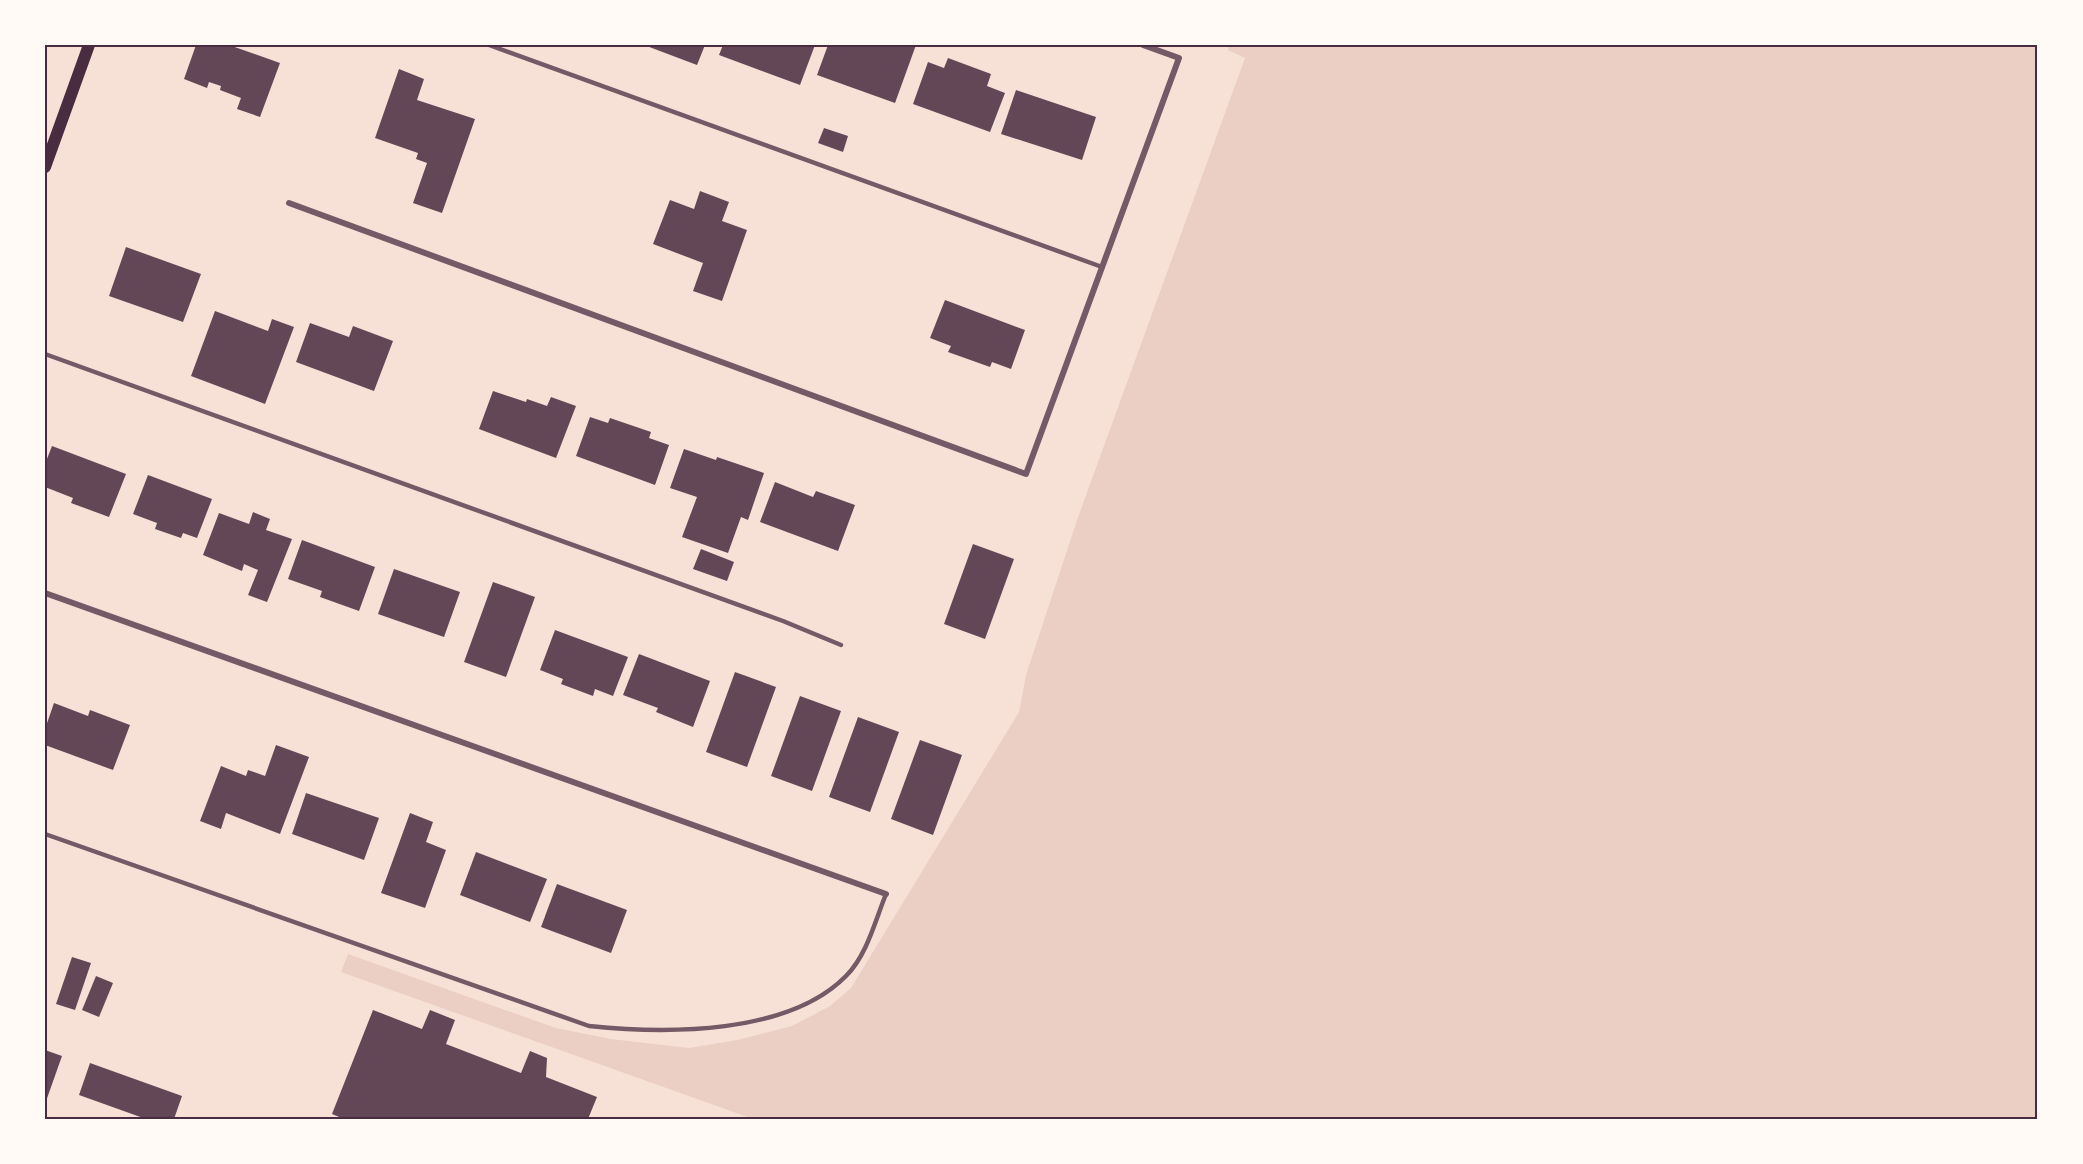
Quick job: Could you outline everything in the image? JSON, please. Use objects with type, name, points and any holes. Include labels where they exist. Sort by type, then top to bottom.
[{"type":"main road","points":[[45,167],[89,45]]},
{"type":"street","points":[[289,203],[1026,474],[1179,58],[1143,45]]},
{"type":"street","points":[[45,593],[886,894]]},
{"type":"lane","points":[[489,45],[1102,267]]},
{"type":"lane","points":[[45,354],[783,621],[841,645]]},
{"type":"lane","points":[[45,834],[589,1026],[632,1030],[720,1027],[786,1013],[821,996],[847,975],[865,947],[886,894]]},
{"type":"shaded area","points":[[1229,45],[2038,45],[2038,1119],[753,1119],[341,972],[348,954],[556,1028],[611,1039],[689,1048],[737,1040],[792,1026],[830,1006],[851,988],[1019,712],[1026,675],[1077,520],[1245,58],[1228,50]]},
{"type":"building","points":[[196,45],[229,45],[280,63],[260,117],[237,109],[241,98],[220,90],[221,86],[209,82],[207,88],[184,79]]},
{"type":"building","points":[[644,45],[705,45],[697,65]]},
{"type":"building","points":[[723,45],[815,45],[800,85],[719,55]]},
{"type":"building","points":[[828,45],[916,45],[895,103],[817,75]]},
{"type":"building","points":[[948,58],[991,74],[987,86],[1005,93],[990,132],[913,104],[928,62],[944,68]]},
{"type":"building","points":[[399,69],[424,79],[417,100],[475,119],[442,213],[413,203],[427,163],[416,159],[418,153],[375,138]]},
{"type":"building","points":[[1016,90],[1096,117],[1082,160],[1001,134]]},
{"type":"building","points":[[824,128],[848,136],[843,152],[818,143]]},
{"type":"building","points":[[700,191],[729,202],[722,221],[747,230],[722,301],[693,291],[703,263],[653,244],[670,200],[694,209]]},
{"type":"building","points":[[126,247],[201,274],[183,322],[109,296]]},
{"type":"building","points":[[945,300],[1025,330],[1011,369],[992,362],[990,367],[948,352],[951,346],[930,338]]},
{"type":"building","points":[[215,311],[268,331],[272,319],[294,327],[265,404],[191,376]]},
{"type":"building","points":[[310,323],[349,337],[353,326],[393,341],[374,391],[296,362]]},
{"type":"building","points":[[493,391],[547,406],[551,397],[576,406],[556,458],[479,429]]},
{"type":"building","points":[[590,417],[608,423],[610,418],[651,432],[649,438],[669,445],[655,485],[576,456]]},
{"type":"building","points":[[52,446],[126,474],[109,517],[71,503],[73,498],[45,487],[45,464]]},
{"type":"building","points":[[684,449],[716,460],[717,457],[764,473],[748,520],[741,517],[728,553],[682,537],[697,497],[670,488]]},
{"type":"building","points":[[148,475],[212,499],[197,538],[183,533],[181,538],[155,529],[157,523],[133,514]]},
{"type":"building","points":[[775,482],[813,497],[816,491],[855,505],[838,551],[760,522]]},
{"type":"building","points":[[253,512],[270,519],[266,530],[292,539],[267,602],[248,595],[258,570],[244,564],[242,571],[203,555],[219,513],[249,524]]},
{"type":"building","points":[[302,540],[375,567],[359,611],[320,597],[322,591],[288,579]]},
{"type":"building","points":[[973,544],[1014,559],[985,639],[944,624]]},
{"type":"building","points":[[701,549],[734,562],[727,581],[693,569]]},
{"type":"building","points":[[394,569],[460,592],[444,637],[378,614]]},
{"type":"building","points":[[493,582],[535,597],[506,677],[464,662]]},
{"type":"building","points":[[555,630],[628,657],[613,696],[595,689],[593,696],[561,684],[563,679],[540,670]]},
{"type":"building","points":[[639,654],[710,681],[693,727],[656,712],[658,708],[623,695]]},
{"type":"building","points":[[735,672],[776,687],[747,767],[706,752]]},
{"type":"building","points":[[800,696],[841,711],[812,791],[771,776]]},
{"type":"building","points":[[54,703],[88,716],[90,710],[130,725],[113,770],[45,745],[45,729]]},
{"type":"building","points":[[858,717],[899,732],[870,812],[829,797]]},
{"type":"building","points":[[920,740],[962,755],[933,835],[891,819]]},
{"type":"building","points":[[276,745],[309,757],[280,834],[226,813],[221,829],[200,821],[221,766],[246,776],[248,770],[265,776]]},
{"type":"building","points":[[306,793],[379,818],[364,860],[292,834]]},
{"type":"building","points":[[410,813],[433,822],[426,842],[446,850],[425,908],[381,893]]},
{"type":"building","points":[[476,852],[547,879],[530,922],[460,895]]},
{"type":"building","points":[[557,884],[627,910],[611,953],[541,927]]},
{"type":"building","points":[[72,957],[91,963],[75,1010],[56,1004]]},
{"type":"building","points":[[96,976],[113,983],[99,1017],[82,1010]]},
{"type":"building","points":[[373,1010],[422,1029],[430,1010],[455,1020],[446,1044],[521,1073],[530,1051],[547,1058],[546,1077],[597,1097],[588,1119],[344,1119],[332,1114]]},
{"type":"building","points":[[45,1050],[62,1056],[45,1104]]},
{"type":"building","points":[[90,1063],[182,1096],[174,1119],[146,1119],[79,1095]]}]
